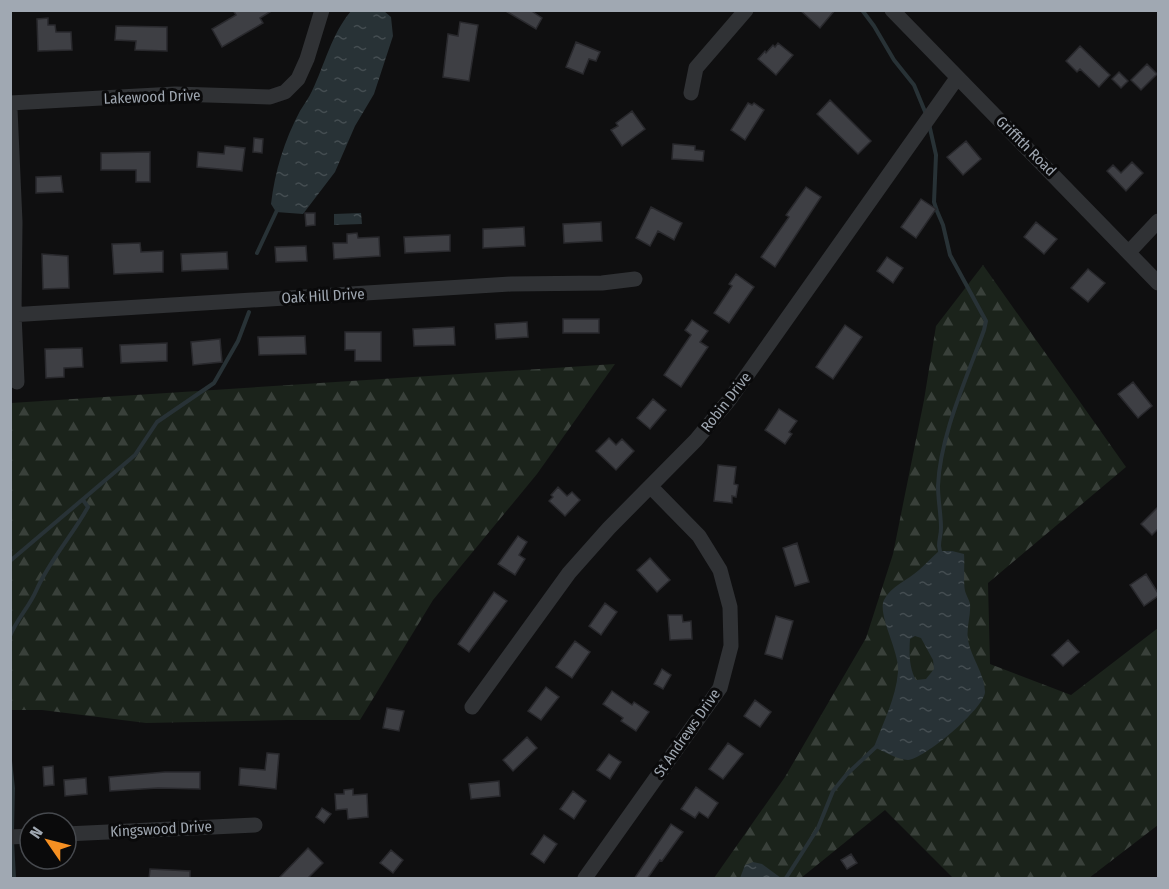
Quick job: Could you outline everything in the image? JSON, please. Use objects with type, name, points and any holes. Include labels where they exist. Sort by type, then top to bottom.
[{"type":"street","name":"Lakewood Drive","points":[[10,103],[176,94],[270,97],[291,88],[303,69],[322,10]]},
{"type":"street","points":[[691,93],[696,68],[746,10]]},
{"type":"street","name":"Griffith Road","points":[[892,10],[1158,283]]},
{"type":"street","name":"Robin Drive","points":[[472,707],[569,573],[609,528],[696,440],[730,399],[957,78]]},
{"type":"street","points":[[10,109],[15,222],[12,314],[17,382]]},
{"type":"street","points":[[1129,252],[1158,221]]},
{"type":"street","name":"Oak Hill Drive","points":[[12,314],[499,285],[602,283],[635,279]]},
{"type":"street","name":"St Andrews Drive","points":[[585,879],[720,687],[731,646],[730,608],[720,570],[699,536],[651,487]]},
{"type":"street","name":"Kingswood Drive","points":[[78,833],[255,825]]},
{"type":"green space","points":[[983,265],[1126,467],[988,583],[990,664],[1071,695],[1158,628],[1158,825],[1089,878],[953,878],[885,810],[801,878],[714,878],[785,777],[866,638],[893,554],[924,400],[936,326]]},
{"type":"green space","points":[[615,364],[537,474],[433,600],[360,720],[146,723],[42,710],[11,710],[11,403]]},
{"type":"water","points":[[351,11],[384,11],[391,17],[393,36],[374,94],[355,126],[335,172],[303,214],[276,212],[271,204],[285,145],[294,122],[312,91],[333,40]]},
{"type":"water","points":[[361,213],[362,224],[334,225],[334,214]]},
{"type":"water","points":[[939,551],[964,554],[964,586],[970,604],[968,640],[983,679],[985,692],[975,710],[939,743],[916,757],[904,760],[874,747],[892,701],[898,672],[896,654],[884,615],[884,600],[895,587],[919,570]],"holes":[[[915,636],[921,638],[933,660],[934,669],[926,679],[916,680],[911,665],[910,639]]]},
{"type":"water","points":[[753,862],[762,864],[781,878],[740,878],[745,865]]},
{"type":"building","points":[[233,10],[273,10],[260,18],[263,23],[222,47],[212,29],[236,15]]},
{"type":"building","points":[[504,10],[530,10],[542,18],[536,29]]},
{"type":"building","points":[[800,10],[835,10],[820,28]]},
{"type":"building","points":[[48,18],[48,25],[55,25],[56,32],[71,32],[72,50],[38,51],[37,19]]},
{"type":"building","points":[[460,22],[478,25],[469,81],[443,77],[448,34],[458,36]]},
{"type":"building","points":[[116,26],[167,27],[167,51],[135,50],[136,41],[115,40]]},
{"type":"building","points":[[576,42],[600,52],[596,61],[589,59],[583,74],[566,67]]},
{"type":"building","points":[[778,43],[793,55],[776,75],[758,59],[765,51],[766,53]]},
{"type":"building","points":[[1080,46],[1110,75],[1099,87],[1080,69],[1077,72],[1066,61]]},
{"type":"building","points":[[1147,64],[1157,74],[1141,90],[1131,80]]},
{"type":"building","points":[[1119,72],[1128,81],[1121,88],[1112,79]]},
{"type":"building","points":[[830,100],[871,141],[858,154],[817,114]]},
{"type":"building","points":[[748,103],[752,105],[754,103],[764,110],[745,140],[731,130]]},
{"type":"building","points":[[632,111],[645,129],[622,146],[611,130],[618,126],[616,123]]},
{"type":"building","points":[[254,138],[263,139],[262,153],[253,152]]},
{"type":"building","points":[[966,141],[981,159],[963,175],[947,157]]},
{"type":"building","points":[[673,144],[695,146],[695,150],[704,151],[703,161],[672,159]]},
{"type":"building","points":[[225,146],[245,148],[242,171],[197,167],[198,152],[224,154]]},
{"type":"building","points":[[150,152],[150,182],[136,182],[136,170],[101,170],[101,153]]},
{"type":"building","points":[[1132,162],[1143,173],[1126,191],[1107,171],[1113,165],[1121,173]]},
{"type":"building","points":[[61,176],[63,192],[36,193],[36,177]]},
{"type":"building","points":[[806,187],[821,197],[775,267],[761,257],[789,217],[786,215]]},
{"type":"building","points":[[921,199],[936,209],[916,238],[901,227]]},
{"type":"building","points":[[651,207],[682,223],[674,240],[658,231],[650,246],[636,238]]},
{"type":"building","points":[[305,213],[315,213],[315,225],[306,226]]},
{"type":"building","points":[[601,222],[602,241],[564,243],[563,224]]},
{"type":"building","points":[[1036,222],[1057,239],[1044,254],[1024,237]]},
{"type":"building","points":[[524,227],[525,246],[483,248],[483,229]]},
{"type":"building","points":[[357,233],[358,238],[379,237],[380,256],[334,259],[333,243],[347,243],[347,234]]},
{"type":"building","points":[[450,235],[450,251],[405,253],[404,237]]},
{"type":"building","points":[[140,243],[141,252],[163,251],[163,272],[114,274],[112,244]]},
{"type":"building","points":[[306,246],[307,261],[276,262],[275,247]]},
{"type":"building","points":[[227,252],[228,269],[182,271],[181,254]]},
{"type":"building","points":[[42,254],[68,256],[69,288],[43,289]]},
{"type":"building","points":[[887,257],[903,268],[893,283],[877,271]]},
{"type":"building","points":[[1088,269],[1105,283],[1088,302],[1071,288]]},
{"type":"building","points":[[736,274],[754,287],[729,323],[714,313],[732,286],[729,284]]},
{"type":"building","points":[[563,319],[599,319],[599,333],[563,333]]},
{"type":"building","points":[[692,320],[708,331],[700,342],[708,347],[681,387],[664,375],[691,335],[685,330]]},
{"type":"building","points":[[527,322],[528,337],[496,339],[495,324]]},
{"type":"building","points":[[845,325],[862,337],[833,379],[816,367]]},
{"type":"building","points":[[454,327],[455,345],[414,346],[413,329]]},
{"type":"building","points":[[345,332],[381,332],[381,361],[355,361],[355,350],[345,350]]},
{"type":"building","points":[[305,336],[306,354],[259,355],[258,337]]},
{"type":"building","points":[[220,339],[222,362],[193,365],[191,342]]},
{"type":"building","points":[[167,343],[167,361],[121,363],[120,345]]},
{"type":"building","points":[[82,348],[83,367],[64,368],[64,377],[46,378],[45,349]]},
{"type":"building","points":[[1133,382],[1152,406],[1138,418],[1118,394]]},
{"type":"building","points":[[653,399],[666,410],[650,429],[637,418]]},
{"type":"building","points":[[779,409],[797,421],[789,432],[792,434],[785,444],[765,430]]},
{"type":"building","points":[[609,438],[616,445],[622,439],[634,451],[616,470],[596,451]]},
{"type":"building","points":[[718,465],[736,467],[734,484],[738,485],[736,497],[732,496],[732,503],[714,501]]},
{"type":"building","points":[[558,487],[567,496],[572,492],[580,500],[565,516],[549,501]]},
{"type":"building","points":[[1158,507],[1158,529],[1152,535],[1141,524]]},
{"type":"building","points":[[518,536],[527,542],[519,555],[525,559],[515,575],[498,564]]},
{"type":"building","points":[[797,543],[809,582],[795,586],[783,548]]},
{"type":"building","points":[[650,558],[670,580],[657,592],[637,570]]},
{"type":"building","points":[[1146,574],[1158,596],[1144,606],[1130,585]]},
{"type":"building","points":[[494,592],[507,601],[469,652],[458,644]]},
{"type":"building","points":[[605,603],[617,612],[601,635],[589,626]]},
{"type":"building","points":[[668,615],[682,615],[683,622],[691,621],[692,639],[670,640]]},
{"type":"building","points":[[776,616],[793,621],[782,659],[765,654]]},
{"type":"building","points":[[1068,640],[1079,652],[1063,666],[1052,655]]},
{"type":"building","points":[[575,641],[590,652],[572,678],[556,667]]},
{"type":"building","points":[[662,669],[671,675],[663,689],[654,684]]},
{"type":"building","points":[[546,687],[559,697],[541,720],[528,711]]},
{"type":"building","points":[[612,691],[632,705],[634,702],[649,712],[636,731],[621,721],[623,718],[603,704]]},
{"type":"building","points":[[755,700],[771,712],[760,727],[744,716]]},
{"type":"building","points":[[387,708],[404,711],[399,731],[383,728]]},
{"type":"building","points":[[527,737],[537,748],[513,771],[503,760]]},
{"type":"building","points":[[728,743],[743,754],[723,779],[709,769]]},
{"type":"building","points":[[267,753],[279,754],[276,789],[239,785],[240,768],[265,770]]},
{"type":"building","points":[[609,754],[621,762],[610,779],[597,770]]},
{"type":"building","points":[[53,766],[54,785],[44,786],[43,767]]},
{"type":"building","points":[[165,772],[200,772],[200,789],[158,788],[110,791],[109,777]]},
{"type":"building","points":[[86,778],[87,794],[65,796],[64,780]]},
{"type":"building","points":[[499,781],[500,796],[471,799],[469,784]]},
{"type":"building","points":[[696,787],[718,803],[708,818],[699,812],[695,818],[681,809]]},
{"type":"building","points":[[353,789],[353,795],[367,794],[368,817],[348,819],[347,809],[336,810],[335,794],[344,794],[344,790]]},
{"type":"building","points":[[573,791],[586,801],[574,819],[560,809]]},
{"type":"building","points":[[322,808],[331,814],[324,823],[316,817]]},
{"type":"building","points":[[671,824],[683,832],[647,879],[634,879]]},
{"type":"building","points":[[544,835],[557,844],[544,863],[531,854]]},
{"type":"building","points":[[308,848],[323,863],[307,879],[278,879]]},
{"type":"building","points":[[391,850],[403,860],[393,873],[380,863]]},
{"type":"building","points":[[851,854],[857,863],[847,869],[841,860]]},
{"type":"building","points":[[150,869],[190,871],[190,879],[149,879]]},
{"type":"waterway","points":[[862,10],[894,60],[914,85],[926,114]]},
{"type":"waterway","points":[[929,124],[936,155],[934,202],[943,225],[950,255],[986,321],[949,427],[940,467],[939,545],[942,555]]},
{"type":"waterway","points":[[257,253],[278,208]]},
{"type":"waterway","points":[[10,561],[135,455],[157,422],[214,383],[238,341],[249,312]]},
{"type":"waterway","points":[[10,636],[47,569],[88,507],[83,500]]},
{"type":"waterway","points":[[786,878],[818,828],[833,791],[847,774],[877,746]]},
{"type":"waterway","points":[[10,761],[13,788],[12,833]]},
{"type":"waterway","points":[[12,840],[14,878]]}]
